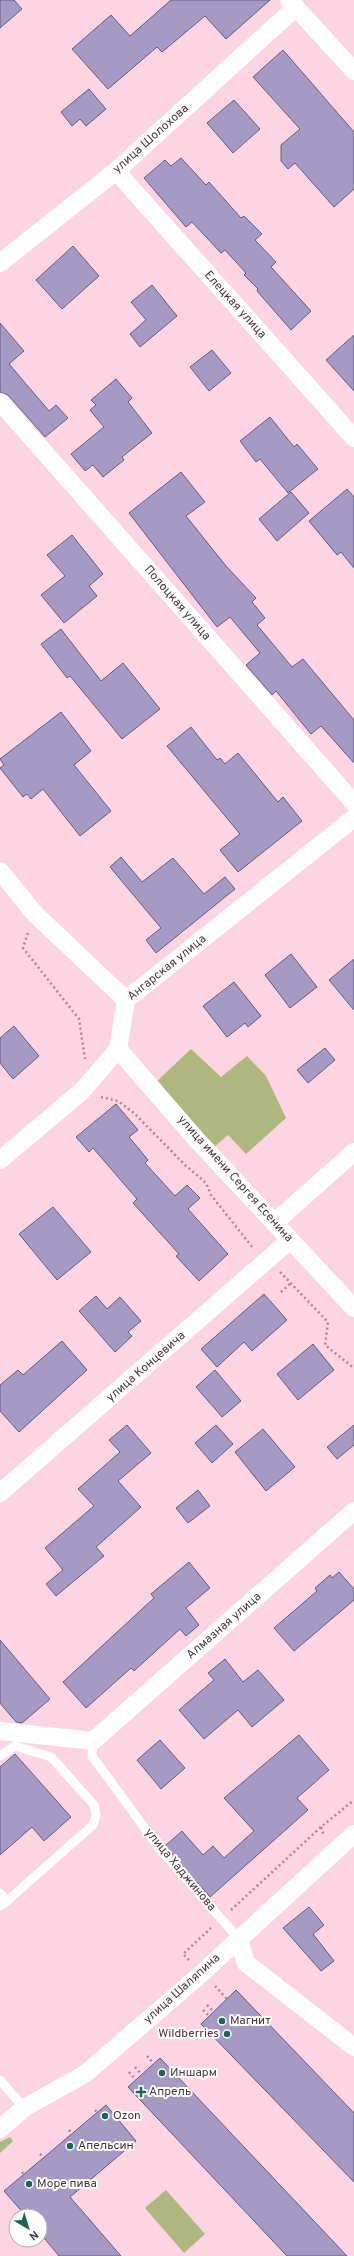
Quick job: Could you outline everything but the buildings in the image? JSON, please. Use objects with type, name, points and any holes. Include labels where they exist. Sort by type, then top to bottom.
[{"type":"street","points":[[292,4],[354,71]]},
{"type":"street","name":"улица Шолохова","points":[[0,263],[116,171],[292,4]]},
{"type":"street","name":"Елецкая улица","points":[[116,171],[354,438]]},
{"type":"street","name":"Полоцкая улица","points":[[0,402],[354,803]]},
{"type":"street","name":"Ангарская улица","points":[[118,1049],[126,1000],[354,818]]},
{"type":"street","points":[[0,871],[35,914],[126,1000]]},
{"type":"street","points":[[0,1160],[88,1084],[118,1049]]},
{"type":"street","name":"улица имени Сергея Есенина","points":[[118,1049],[196,1139],[354,1308]]},
{"type":"street","points":[[274,1222],[354,1152]]},
{"type":"street","name":"улица Концевича","points":[[0,1493],[265,1264],[290,1240]]},
{"type":"street","name":"Алмазная улица","points":[[93,1741],[354,1511]]},
{"type":"street","points":[[0,1731],[93,1741]]},
{"type":"street","name":"улица Шаляпина","points":[[0,2129],[24,2108],[85,2074],[154,2015],[354,1834]]},
{"type":"street","name":"улица Хаджинова","points":[[238,1938],[246,1963],[354,2047]]},
{"type":"lane","name":"улица Хаджинова","points":[[93,1741],[92,1756],[160,1850],[238,1938]]},
{"type":"lane","points":[[0,1756],[15,1746],[51,1757],[94,1805],[96,1815],[93,1825],[3,1903],[0,1893]]},
{"type":"lane","points":[[0,2080],[24,2108]]},
{"type":"path","points":[[35,914],[23,948],[79,1018],[88,1084],[101,1097],[118,1101],[134,1113],[184,1165],[206,1183],[211,1195],[265,1264],[283,1273],[328,1322],[325,1345],[354,1368]]},
{"type":"path","points":[[281,1292],[292,1282]]},
{"type":"path","points":[[264,1880],[321,1827],[354,1800]]},
{"type":"path","points":[[221,1992],[227,1999]]},
{"type":"path","points":[[208,2005],[214,2012]]},
{"type":"path","points":[[203,2010],[209,2016]]},
{"type":"path","points":[[147,2056],[154,2064]]},
{"type":"path","points":[[134,2068],[142,2075]]},
{"type":"path","points":[[129,2072],[136,2080]]},
{"type":"path","points":[[69,2130],[72,2134]]},
{"type":"path","points":[[40,2154],[44,2158]]},
{"type":"green space","points":[[191,1049],[221,1077],[247,1056],[266,1076],[286,1118],[246,1154],[228,1135],[212,1149],[154,1084]]},
{"type":"green space","points":[[10,2137],[13,2141],[0,2153],[0,2142]]},
{"type":"green space","points":[[166,2190],[205,2234],[184,2253],[145,2208]]},
{"type":"place","name":"Магнит","points":[[222,2021]]},
{"type":"place","name":"Wildberries","points":[[227,2034]]},
{"type":"place","name":"Иншарм","points":[[162,2073]]},
{"type":"place","name":"Апрель","points":[[141,2092]]},
{"type":"place","name":"Ozon","points":[[105,2116]]},
{"type":"place","name":"Апельсин","points":[[70,2146]]},
{"type":"place","name":"Море пива","points":[[29,2184]]}]
